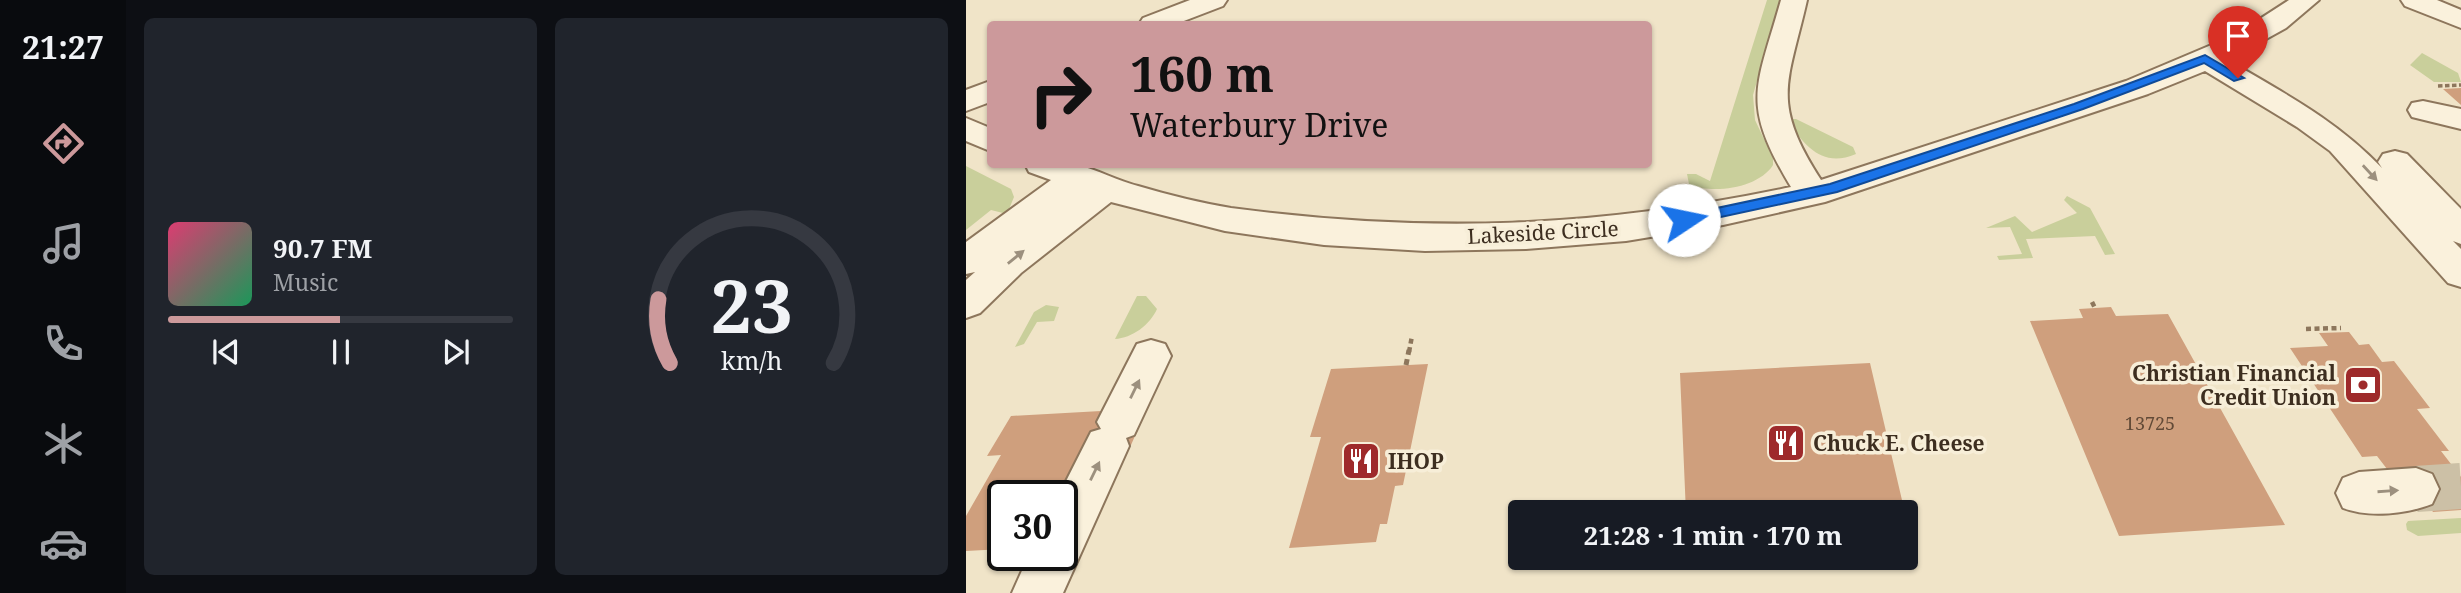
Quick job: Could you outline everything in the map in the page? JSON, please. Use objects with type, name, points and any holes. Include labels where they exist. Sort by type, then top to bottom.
[{"type":"street","points":[[1161,21],[1214,0]]},
{"type":"street","points":[[1794,0],[1773,88],[1772,111],[1783,142],[1813,194]]},
{"type":"street","name":"Lakeside Circle","points":[[1051,168],[1089,184],[1245,222],[1345,234],[1447,237],[1588,233],[1684,220],[1813,194],[2079,106],[2216,54],[2276,22],[2305,0]]},
{"type":"street","points":[[2450,0],[2461,5]]},
{"type":"street","points":[[2418,1],[2461,20]]},
{"type":"street","points":[[2216,54],[2322,104],[2365,135],[2461,231]]},
{"type":"street","points":[[2216,54],[2341,144],[2461,273]]},
{"type":"street","points":[[966,102],[987,92]]},
{"type":"street","points":[[2428,98],[2461,119]]},
{"type":"street","points":[[966,128],[987,139]]},
{"type":"street","points":[[966,261],[1089,184]]},
{"type":"street","points":[[966,303],[1089,184]]},
{"type":"street","points":[[1078,507],[1151,356]]},
{"type":"street","points":[[2359,493],[2416,489]]},
{"type":"street","points":[[1037,593],[1047,571]]},
{"type":"path","points":[[2428,98],[2461,85]]},
{"type":"path","points":[[2306,329],[2341,328]]},
{"type":"path","points":[[1406,365],[1412,336]]},
{"type":"green space","points":[[1767,0],[1780,0],[1753,95],[1755,120],[1773,158],[1773,165],[1757,179],[1734,187],[1710,189],[1689,184],[1687,174],[1696,174],[1710,181]]},
{"type":"green space","points":[[2422,53],[2458,73],[2461,82],[2434,82],[2410,65]]},
{"type":"green space","points":[[1790,119],[1796,119],[1853,147],[1856,154],[1834,158],[1816,153],[1795,132],[1789,123]]},
{"type":"green space","points":[[966,166],[1011,189],[1014,197],[1007,214],[991,210],[966,230]]},
{"type":"green space","points":[[2067,196],[2090,208],[2115,254],[2105,255],[2095,236],[2026,239],[2033,258],[1999,260],[1997,256],[2022,254],[2010,227],[1986,228],[2015,216],[2032,232],[2077,213],[2064,200]]},
{"type":"green space","points":[[1137,296],[1146,296],[1157,309],[1140,330],[1115,339]]},
{"type":"green space","points":[[1046,305],[1059,307],[1054,321],[1037,322],[1024,344],[1015,347],[1034,312]]},
{"type":"green space","points":[[2461,518],[2461,533],[2418,536],[2407,530],[2406,524],[2408,521]]},
{"type":"building","points":[[2461,88],[2461,105],[2443,89]]},
{"type":"building","points":[[2111,307],[2116,316],[2168,314],[2285,525],[2119,536],[2030,321],[2083,318],[2079,309]]},
{"type":"building","name":"Christian Financial Credit Union","points":[[2349,332],[2359,345],[2369,344],[2382,362],[2394,361],[2430,408],[2417,409],[2449,451],[2441,451],[2461,477],[2461,510],[2433,512],[2402,468],[2387,469],[2377,456],[2362,457],[2290,348],[2328,346],[2319,333]]},
{"type":"building","name":"Chuck E. Cheese","points":[[1870,363],[1902,500],[1685,500],[1680,373]]},
{"type":"building","name":"IHOP","points":[[1428,364],[1403,485],[1395,486],[1387,524],[1380,524],[1376,542],[1289,548],[1321,437],[1310,437],[1331,369]]},
{"type":"building","points":[[1101,411],[1096,423],[1142,420],[1131,445],[1084,448],[1068,480],[987,480],[987,550],[966,551],[966,516],[1001,455],[987,456],[1011,416]]},
{"type":"tunnel","points":[[2416,489],[2461,486]]},
{"type":"place","name":"Christian Financial Credit Union","points":[[2363,385]]},
{"type":"place","name":"Chuck E. Cheese","points":[[1786,443]]},
{"type":"place","name":"IHOP","points":[[1361,461]]},
{"type":"route","points":[[1684,220],[1813,194],[1963,146],[2205,59],[2238,78]]}]
